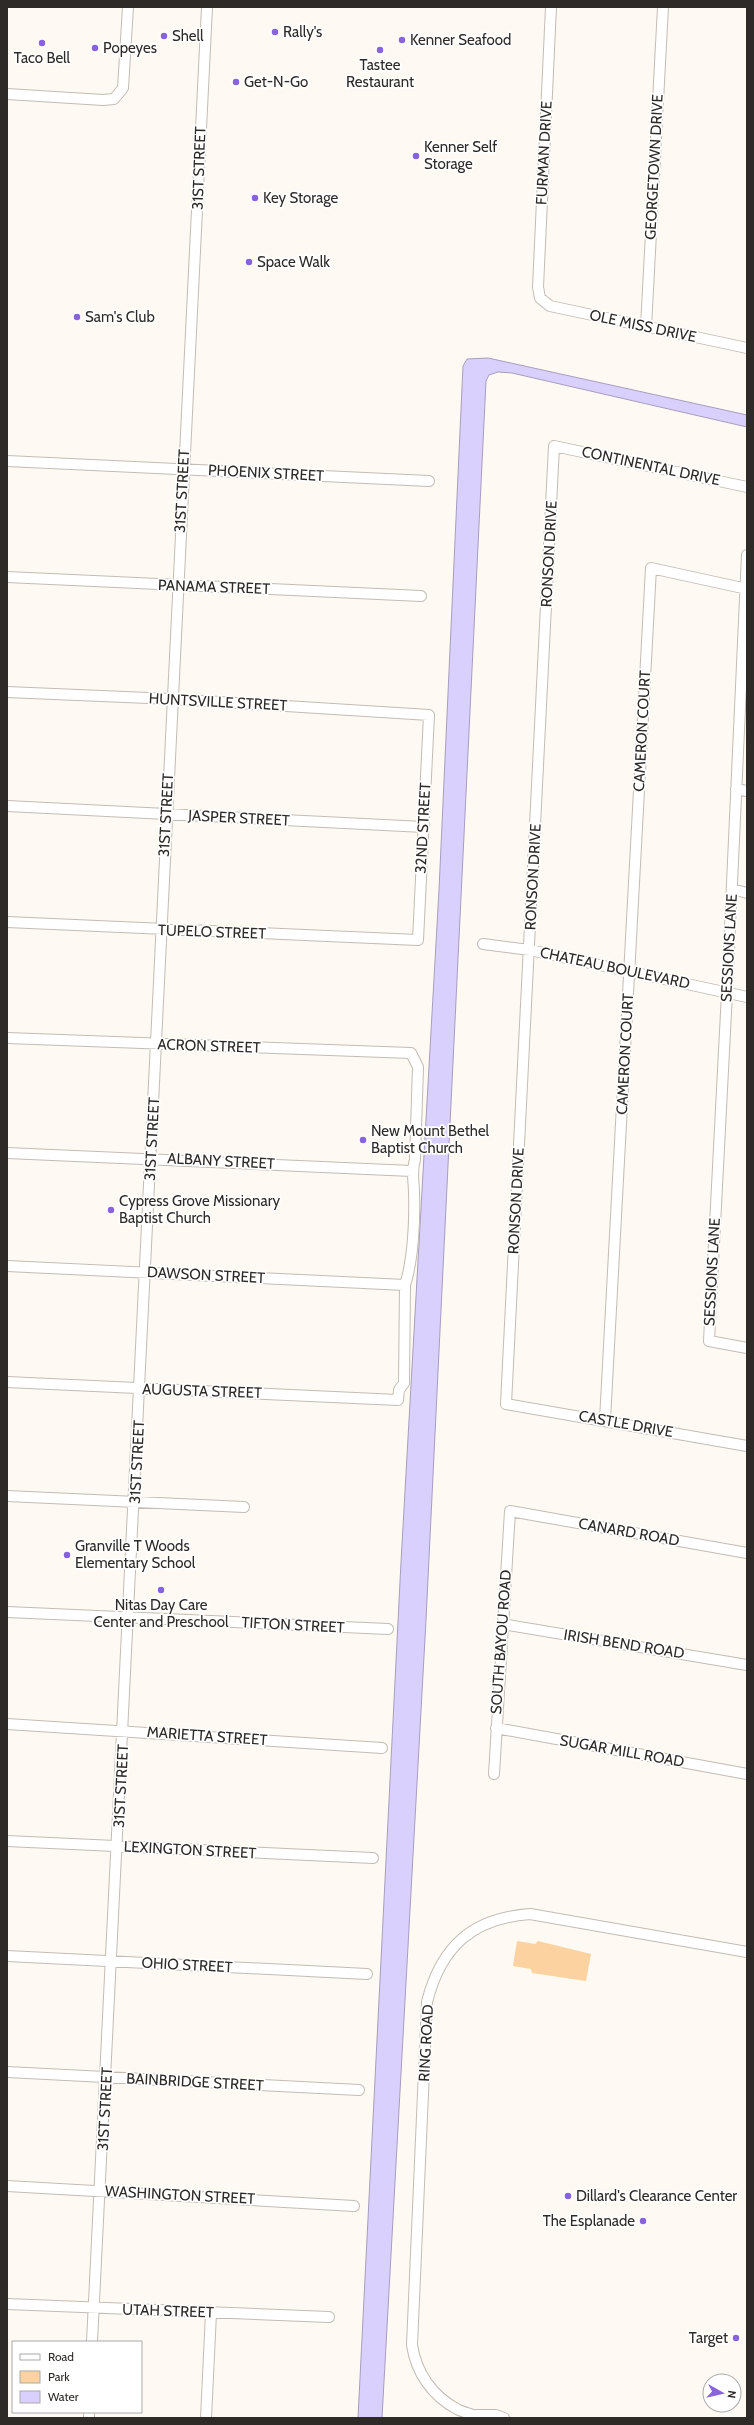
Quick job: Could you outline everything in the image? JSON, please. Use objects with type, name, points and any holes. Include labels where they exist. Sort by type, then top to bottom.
[{"type":"street","points":[[7,94],[103,100],[114,99],[123,88],[128,7]]},
{"type":"street","name":"31ST STREET","points":[[92,2341],[130,1617],[166,814],[207,7]]},
{"type":"street","name":"FURMAN DRIVE","points":[[541,299],[538,287],[552,7]]},
{"type":"street","name":"GEORGETOWN DRIVE","points":[[646,327],[663,7]]},
{"type":"street","name":"OLE MISS DRIVE","points":[[541,299],[550,306],[747,348]]},
{"type":"street","name":"CONTINENTAL DRIVE","points":[[554,446],[747,487]]},
{"type":"street","name":"RONSON DRIVE","points":[[506,1404],[530,950],[554,446]]},
{"type":"street","name":"PHOENIX STREET","points":[[7,461],[429,481]]},
{"type":"street","name":"SESSIONS LANE","points":[[747,555],[744,692],[736,789],[709,1341],[747,1348]]},
{"type":"street","name":"CAMERON COURT","points":[[605,1420],[651,568],[746,589]]},
{"type":"street","name":"PANAMA STREET","points":[[7,577],[421,596]]},
{"type":"street","name":"HUNTSVILLE STREET","points":[[7,692],[172,699],[429,715]]},
{"type":"street","name":"32ND STREET","points":[[418,940],[429,715]]},
{"type":"street","points":[[736,789],[747,791]]},
{"type":"street","name":"JASPER STREET","points":[[7,806],[424,827]]},
{"type":"street","points":[[732,889],[747,893]]},
{"type":"street","name":"TUPELO STREET","points":[[7,922],[161,930],[418,940]]},
{"type":"street","name":"CHATEAU BOULEVARD","points":[[483,944],[530,950],[747,997]]},
{"type":"street","name":"ACRON STREET","points":[[7,1038],[156,1045],[411,1053],[418,1067],[415,1160],[412,1171]]},
{"type":"street","name":"ALBANY STREET","points":[[7,1153],[151,1158],[412,1171]]},
{"type":"street","points":[[405,1286],[409,1272],[414,1193],[412,1171]]},
{"type":"street","name":"DAWSON STREET","points":[[7,1266],[405,1286]]},
{"type":"street","name":"AUGUSTA STREET","points":[[7,1382],[398,1400],[399,1390],[404,1383],[405,1286]]},
{"type":"street","name":"CASTLE DRIVE","points":[[506,1404],[605,1420],[747,1446]]},
{"type":"street","points":[[7,1496],[244,1507]]},
{"type":"street","name":"CANARD ROAD","points":[[510,1511],[747,1553]]},
{"type":"street","name":"SOUTH BAYOU ROAD","points":[[494,1774],[510,1511]]},
{"type":"street","name":"TIFTON STREET","points":[[7,1612],[388,1629]]},
{"type":"street","name":"IRISH BEND ROAD","points":[[502,1624],[747,1665]]},
{"type":"street","name":"MARIETTA STREET","points":[[7,1724],[124,1730],[382,1748]]},
{"type":"street","name":"SUGAR MILL ROAD","points":[[496,1728],[747,1774]]},
{"type":"street","name":"LEXINGTON STREET","points":[[7,1841],[373,1858]]},
{"type":"street","name":"RING ROAD","points":[[504,2418],[496,2415],[477,2416],[457,2409],[437,2394],[426,2383],[417,2367],[412,2345],[427,2002],[432,1983],[442,1960],[456,1943],[469,1932],[504,1917],[530,1914],[747,1952]]},
{"type":"street","name":"OHIO STREET","points":[[7,1956],[367,1974]]},
{"type":"street","name":"BAINBRIDGE STREET","points":[[7,2072],[359,2090]]},
{"type":"street","name":"WASHINGTON STREET","points":[[7,2186],[100,2190],[354,2206]]},
{"type":"street","name":"UTAH STREET","points":[[7,2304],[94,2309],[329,2317]]},
{"type":"street","points":[[206,2418],[210,2313]]},
{"type":"street","points":[[457,2409],[463,2418]]},
{"type":"green space","points":[[517,1941],[535,1944],[538,1941],[591,1954],[586,1981],[532,1973],[531,1969],[513,1966]]},
{"type":"water","points":[[488,358],[747,415],[747,427],[512,373],[498,372],[489,375],[486,381],[426,1620],[382,2418],[358,2418],[401,1562],[439,890],[463,366],[467,359]]},
{"type":"place","name":"Rally's","points":[[275,32]]},
{"type":"place","name":"Shell","points":[[164,36]]},
{"type":"place","name":"Kenner Seafood","points":[[402,40]]},
{"type":"place","name":"Taco Bell","points":[[42,43]]},
{"type":"place","name":"Popeyes","points":[[95,48]]},
{"type":"place","name":"Tastee Restaurant","points":[[380,50]]},
{"type":"place","name":"Get-N-Go","points":[[236,82]]},
{"type":"place","name":"Kenner Self Storage","points":[[416,156]]},
{"type":"place","name":"Key Storage","points":[[255,198]]},
{"type":"place","name":"Space Walk","points":[[249,262]]},
{"type":"place","name":"Sam's Club","points":[[77,317]]},
{"type":"place","name":"New Mount Bethel Baptist Church","points":[[363,1140]]},
{"type":"place","name":"Cypress Grove Missionary Baptist Church","points":[[111,1210]]},
{"type":"place","name":"Granville T Woods Elementary School","points":[[67,1555]]},
{"type":"place","name":"Nitas Day Care Center and Preschool","points":[[161,1590]]},
{"type":"place","name":"Dillard's Clearance Center","points":[[568,2196]]},
{"type":"place","name":"The Esplanade","points":[[643,2221]]},
{"type":"place","name":"Target","points":[[736,2338]]}]
